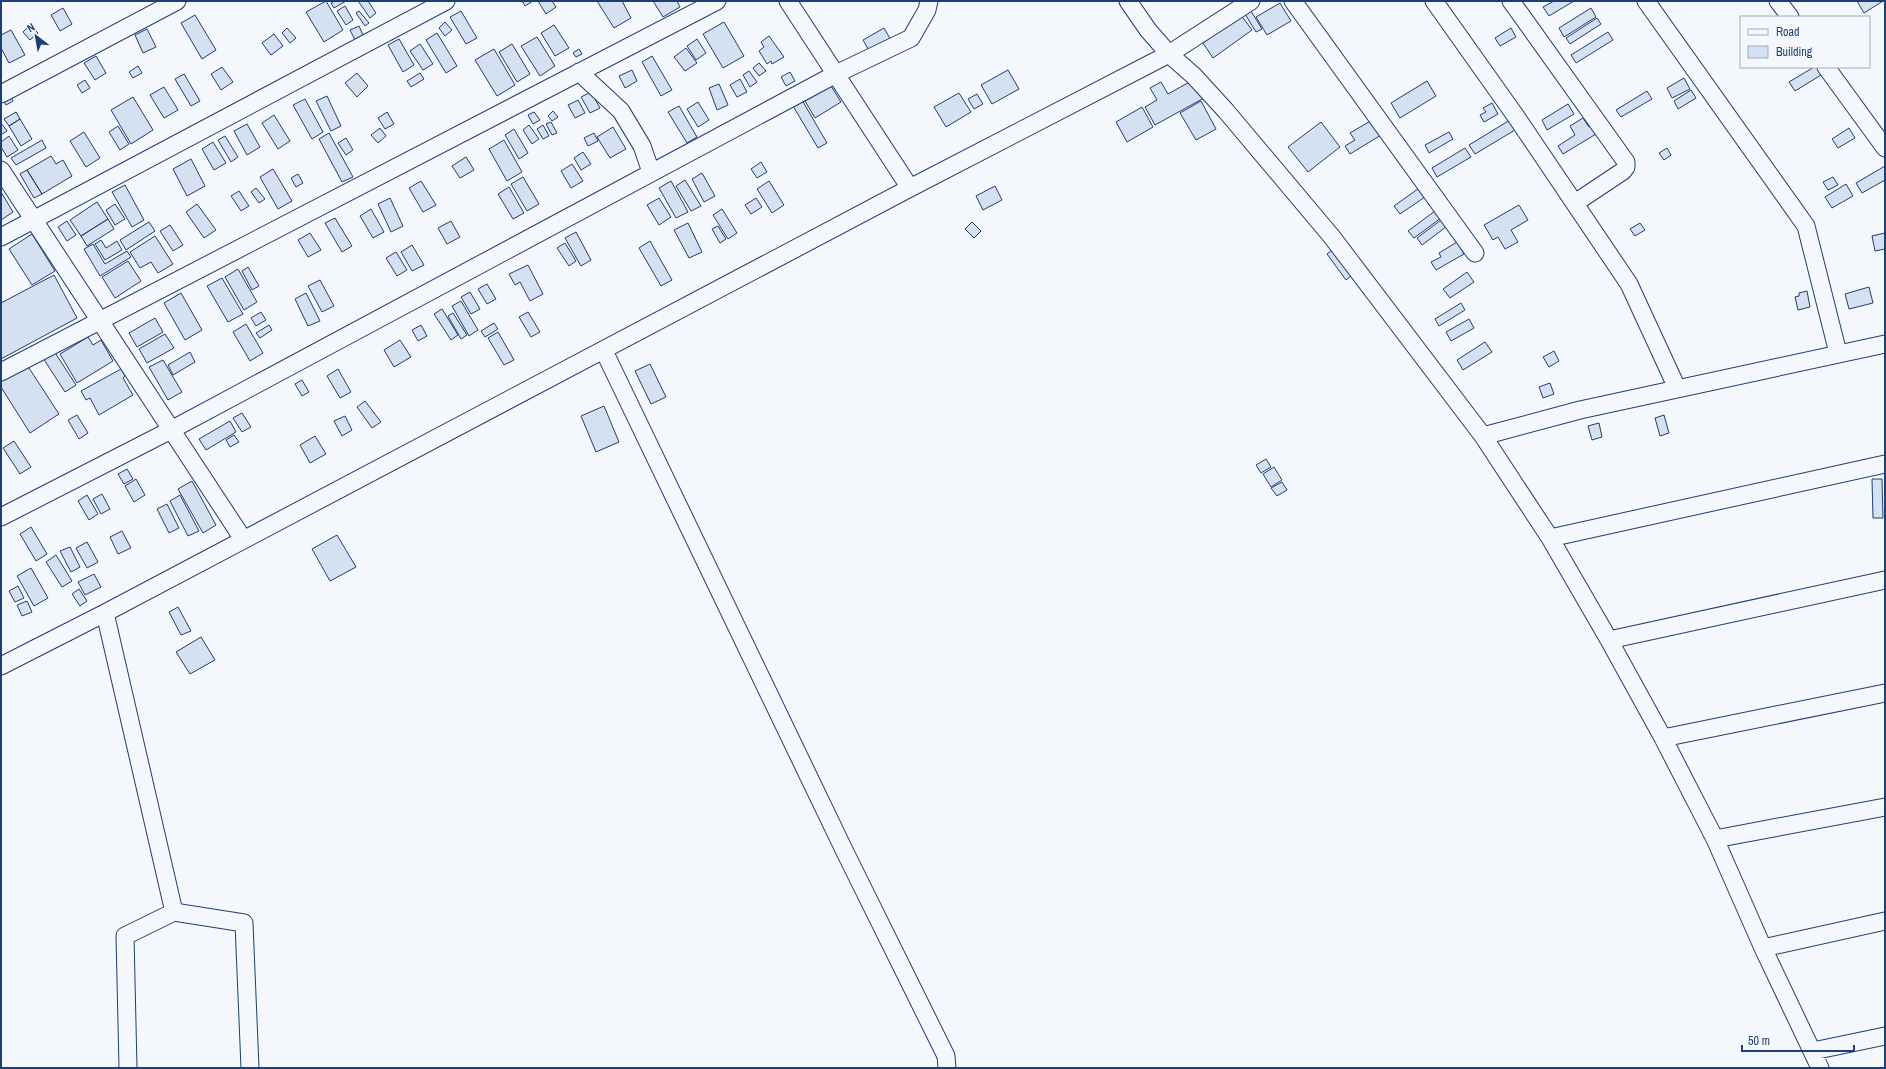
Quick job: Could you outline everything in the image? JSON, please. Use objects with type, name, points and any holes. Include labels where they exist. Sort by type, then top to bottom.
[{"type":"street","points":[[1,94],[177,1]]},
{"type":"street","points":[[1,237],[446,1]]},
{"type":"street","points":[[1,372],[717,1]]},
{"type":"street","points":[[788,1],[910,188]]},
{"type":"street","points":[[1,517],[171,430],[836,74],[911,38],[927,10],[929,1]]},
{"type":"street","points":[[1128,1],[1148,30],[1169,54],[1194,76],[1226,111],[1332,237],[1483,436],[1550,538],[1664,738],[1715,839],[1763,948],[1820,1068]]},
{"type":"street","points":[[1,666],[604,351],[910,188],[1169,54],[1251,1]]},
{"type":"street","points":[[1293,1],[1475,253]]},
{"type":"street","points":[[1434,1],[1480,64],[1629,284],[1676,388]]},
{"type":"street","points":[[1511,1],[1626,162],[1626,167],[1623,171],[1575,203]]},
{"type":"street","points":[[1646,1],[1806,226],[1838,354]]},
{"type":"street","points":[[1778,1],[1789,16]]},
{"type":"street","points":[[1827,68],[1885,148]]},
{"type":"street","points":[[579,72],[621,111],[642,146],[651,172]]},
{"type":"street","points":[[1,170],[243,540]]},
{"type":"street","points":[[1483,436],[1580,410],[1676,388],[1885,344]]},
{"type":"street","points":[[604,351],[841,844],[946,1056],[947,1068]]},
{"type":"street","points":[[1550,538],[1885,464]]},
{"type":"street","points":[[1609,640],[1885,580]]},
{"type":"street","points":[[105,613],[174,912]]},
{"type":"street","points":[[1664,738],[1885,693]]},
{"type":"street","points":[[1715,839],[1885,806]]},
{"type":"street","points":[[128,1068],[125,936],[174,912],[244,923],[250,1068]]},
{"type":"street","points":[[1763,948],[1885,921]]},
{"type":"street","points":[[1813,1051],[1885,1036]]},
{"type":"building","points":[[326,1],[343,30],[324,42],[306,12]]},
{"type":"building","points":[[335,1],[346,1],[334,8],[331,3]]},
{"type":"building","points":[[358,1],[368,1],[376,13],[370,18]]},
{"type":"building","points":[[522,1],[533,1],[525,6]]},
{"type":"building","points":[[538,1],[552,1],[556,7],[546,14]]},
{"type":"building","points":[[597,1],[622,1],[631,18],[614,28]]},
{"type":"building","points":[[653,1],[677,1],[680,7],[663,17]]},
{"type":"building","points":[[1554,1],[1574,1],[1549,16],[1543,7]]},
{"type":"building","points":[[1857,1],[1883,1],[1864,13]]},
{"type":"building","points":[[1280,3],[1291,21],[1267,35],[1256,17]]},
{"type":"building","points":[[345,6],[353,20],[346,25],[337,11]]},
{"type":"building","points":[[63,8],[72,24],[60,31],[51,15]]},
{"type":"building","points":[[1591,8],[1596,17],[1564,37],[1559,28]]},
{"type":"building","points":[[359,11],[369,23],[365,26],[356,13]]},
{"type":"building","points":[[461,11],[477,38],[466,44],[450,17]]},
{"type":"building","points":[[1251,11],[1262,29],[1256,32],[1245,14]]},
{"type":"building","points":[[195,15],[216,50],[202,59],[181,23]]},
{"type":"building","points":[[1241,15],[1252,30],[1213,58],[1203,43]]},
{"type":"building","points":[[1597,18],[1601,24],[1570,44],[1566,38]]},
{"type":"building","points":[[445,22],[452,30],[445,36],[439,28]]},
{"type":"building","points":[[724,22],[744,56],[723,68],[703,34]]},
{"type":"building","points":[[30,25],[38,33],[30,40],[23,32]]},
{"type":"building","points":[[554,25],[569,48],[555,56],[541,33]]},
{"type":"building","points":[[359,26],[363,35],[355,40],[350,30]]},
{"type":"building","points":[[287,28],[296,38],[290,43],[282,33]]},
{"type":"building","points":[[884,28],[892,42],[871,54],[863,40]]},
{"type":"building","points":[[1511,28],[1516,37],[1500,46],[1495,38]]},
{"type":"building","points":[[147,29],[156,47],[143,53],[135,35]]},
{"type":"building","points":[[11,30],[25,55],[9,63],[1,48],[1,35]]},
{"type":"building","points":[[1608,32],[1613,40],[1576,63],[1571,55]]},
{"type":"building","points":[[437,33],[457,66],[446,73],[426,40]]},
{"type":"building","points":[[274,34],[283,46],[271,55],[262,43]]},
{"type":"building","points":[[769,36],[784,57],[772,64],[771,61],[767,64],[759,51],[764,47],[761,42]]},
{"type":"building","points":[[537,37],[555,66],[540,76],[521,46]]},
{"type":"building","points":[[399,39],[414,65],[403,72],[388,45]]},
{"type":"building","points":[[697,39],[706,53],[696,60],[687,46]]},
{"type":"building","points":[[420,44],[433,64],[423,70],[410,51]]},
{"type":"building","points":[[512,44],[530,74],[517,82],[499,52]]},
{"type":"building","points":[[686,48],[697,63],[685,71],[674,57]]},
{"type":"building","points":[[494,49],[515,85],[497,96],[475,60]]},
{"type":"building","points":[[579,49],[582,54],[576,57],[573,53]]},
{"type":"building","points":[[96,56],[106,73],[95,80],[84,63]]},
{"type":"building","points":[[652,56],[672,90],[661,96],[642,62]]},
{"type":"building","points":[[759,63],[766,71],[759,76],[753,68]]},
{"type":"building","points":[[138,66],[142,73],[133,78],[129,72]]},
{"type":"building","points":[[222,67],[233,82],[221,90],[211,74]]},
{"type":"building","points":[[1812,68],[1824,68],[1826,72],[1795,91],[1789,82]]},
{"type":"building","points":[[632,70],[637,81],[625,88],[619,76]]},
{"type":"building","points":[[1008,70],[1019,89],[992,104],[981,85]]},
{"type":"building","points":[[749,71],[757,82],[750,87],[743,75]]},
{"type":"building","points":[[790,72],[795,81],[786,86],[781,77]]},
{"type":"building","points":[[357,73],[368,86],[357,97],[345,83]]},
{"type":"building","points":[[420,73],[424,79],[411,87],[407,81]]},
{"type":"building","points":[[184,74],[200,101],[191,106],[175,79]]},
{"type":"building","points":[[1684,78],[1690,89],[1672,98],[1667,88]]},
{"type":"building","points":[[740,79],[747,92],[737,97],[730,85]]},
{"type":"building","points":[[85,80],[90,88],[82,93],[77,85]]},
{"type":"building","points":[[1193,80],[1204,98],[1155,125],[1145,107],[1157,100],[1150,88],[1161,82],[1168,94]]},
{"type":"building","points":[[1427,81],[1436,96],[1400,118],[1391,103]]},
{"type":"building","points":[[719,84],[728,105],[717,110],[709,88]]},
{"type":"building","points":[[831,86],[841,102],[815,118],[805,101]]},
{"type":"building","points":[[164,87],[178,110],[164,118],[150,95]]},
{"type":"building","points":[[1691,90],[1696,98],[1678,109],[1674,101]]},
{"type":"building","points":[[1647,91],[1652,99],[1621,117],[1616,110]]},
{"type":"building","points":[[591,92],[600,108],[590,113],[581,97]]},
{"type":"building","points":[[8,93],[13,101],[6,105],[1,97]]},
{"type":"building","points":[[959,93],[971,112],[946,127],[934,107]]},
{"type":"building","points":[[977,94],[983,104],[974,109],[968,99]]},
{"type":"building","points":[[327,96],[341,126],[331,131],[316,101]]},
{"type":"building","points":[[133,97],[153,130],[131,144],[111,110]]},
{"type":"building","points":[[305,99],[323,132],[312,139],[293,105]]},
{"type":"building","points":[[578,100],[585,113],[575,118],[568,105]]},
{"type":"building","points":[[802,100],[827,143],[818,148],[793,106]]},
{"type":"building","points":[[1201,101],[1216,129],[1196,140],[1180,113]]},
{"type":"building","points":[[698,102],[709,120],[698,127],[687,109]]},
{"type":"building","points":[[1492,103],[1498,114],[1484,122],[1480,115],[1486,112],[1483,108]]},
{"type":"building","points":[[1568,104],[1574,114],[1547,130],[1542,120]]},
{"type":"building","points":[[679,106],[697,137],[687,143],[668,112]]},
{"type":"building","points":[[1142,107],[1153,127],[1127,142],[1116,122]]},
{"type":"building","points":[[553,111],[558,117],[552,121],[548,116]]},
{"type":"building","points":[[16,112],[20,119],[9,126],[4,119]]},
{"type":"building","points":[[387,112],[394,124],[385,129],[378,118]]},
{"type":"building","points":[[534,112],[540,120],[533,124],[528,115]]},
{"type":"building","points":[[274,115],[290,141],[278,149],[262,123]]},
{"type":"building","points":[[1583,118],[1589,127],[1596,123],[1601,131],[1563,154],[1558,146],[1575,135],[1570,126]]},
{"type":"building","points":[[20,119],[32,139],[21,146],[9,126]]},
{"type":"building","points":[[1372,120],[1381,135],[1350,154],[1345,146],[1355,140],[1350,133]]},
{"type":"building","points":[[1510,120],[1515,130],[1475,154],[1469,145]]},
{"type":"building","points":[[551,122],[557,133],[552,135],[546,124]]},
{"type":"building","points":[[1321,122],[1340,147],[1308,172],[1288,147]]},
{"type":"building","points":[[1,123],[7,131],[1,135]]},
{"type":"building","points":[[247,124],[260,147],[247,155],[234,131]]},
{"type":"building","points":[[529,125],[539,139],[532,144],[523,130]]},
{"type":"building","points":[[543,125],[549,136],[543,139],[537,129]]},
{"type":"building","points":[[118,126],[129,144],[120,150],[109,132]]},
{"type":"building","points":[[613,127],[626,149],[610,158],[597,137]]},
{"type":"building","points":[[380,128],[386,136],[378,143],[371,135]]},
{"type":"building","points":[[1849,128],[1855,138],[1838,148],[1832,139]]},
{"type":"building","points":[[514,129],[528,153],[519,159],[505,135]]},
{"type":"building","points":[[84,132],[100,158],[86,167],[70,141]]},
{"type":"building","points":[[1449,132],[1453,139],[1429,153],[1425,145]]},
{"type":"building","points":[[329,133],[353,177],[342,182],[319,139]]},
{"type":"building","points":[[594,133],[598,141],[588,146],[584,138]]},
{"type":"building","points":[[9,136],[18,150],[7,157],[1,147],[1,142]]},
{"type":"building","points":[[225,136],[238,157],[231,162],[218,140]]},
{"type":"building","points":[[346,138],[353,150],[346,155],[338,143]]},
{"type":"building","points":[[42,140],[46,148],[16,165],[11,158]]},
{"type":"building","points":[[504,140],[522,172],[507,181],[489,149]]},
{"type":"building","points":[[213,142],[226,163],[214,170],[202,149]]},
{"type":"building","points":[[1465,148],[1471,157],[1437,177],[1432,168]]},
{"type":"building","points":[[1667,148],[1671,155],[1664,160],[1659,153]]},
{"type":"building","points":[[583,152],[591,164],[581,170],[574,158]]},
{"type":"building","points":[[51,156],[56,164],[63,160],[72,176],[42,194],[27,170]]},
{"type":"building","points":[[466,157],[474,170],[460,178],[452,166]]},
{"type":"building","points":[[191,159],[205,186],[187,196],[173,169]]},
{"type":"building","points":[[761,162],[767,172],[757,178],[751,169]]},
{"type":"building","points":[[572,164],[583,181],[571,188],[561,171]]},
{"type":"building","points":[[1885,166],[1885,180],[1862,193],[1856,183]]},
{"type":"building","points":[[273,169],[292,201],[278,209],[260,177]]},
{"type":"building","points":[[27,170],[42,194],[34,198],[20,174]]},
{"type":"building","points":[[702,173],[715,196],[704,202],[692,179]]},
{"type":"building","points":[[298,174],[303,183],[296,187],[291,178]]},
{"type":"building","points":[[523,177],[539,204],[527,211],[511,184]]},
{"type":"building","points":[[1833,177],[1838,185],[1828,190],[1823,182]]},
{"type":"building","points":[[685,180],[701,206],[691,211],[676,186]]},
{"type":"building","points":[[421,181],[436,205],[423,212],[409,188]]},
{"type":"building","points":[[671,181],[688,212],[676,218],[659,188]]},
{"type":"building","points":[[769,181],[784,205],[772,213],[757,189]]},
{"type":"building","points":[[1846,184],[1853,196],[1832,208],[1825,197]]},
{"type":"building","points":[[125,185],[144,220],[132,227],[112,192]]},
{"type":"building","points":[[995,186],[1002,200],[983,210],[976,196]]},
{"type":"building","points":[[1422,186],[1428,195],[1400,214],[1394,206]]},
{"type":"building","points":[[509,187],[524,213],[513,219],[498,194]]},
{"type":"building","points":[[256,188],[265,199],[259,203],[251,192]]},
{"type":"building","points":[[239,191],[249,206],[241,211],[231,196]]},
{"type":"building","points":[[1,192],[13,212],[1,220]]},
{"type":"building","points":[[390,198],[403,226],[391,232],[378,204]]},
{"type":"building","points":[[659,198],[671,217],[659,225],[647,205]]},
{"type":"building","points":[[756,198],[762,207],[751,214],[745,205]]},
{"type":"building","points":[[97,202],[108,219],[81,236],[70,220]]},
{"type":"building","points":[[115,204],[125,219],[115,225],[106,210]]},
{"type":"building","points":[[197,204],[216,230],[204,238],[186,212]]},
{"type":"building","points":[[1519,205],[1528,220],[1511,230],[1518,242],[1505,249],[1498,237],[1493,240],[1484,225]]},
{"type":"building","points":[[1439,208],[1445,215],[1414,238],[1408,231]]},
{"type":"building","points":[[371,209],[384,232],[373,238],[360,216]]},
{"type":"building","points":[[722,209],[737,233],[728,239],[713,215]]},
{"type":"building","points":[[1445,217],[1450,224],[1422,245],[1417,238]]},
{"type":"building","points":[[335,218],[352,246],[342,252],[325,223]]},
{"type":"building","points":[[108,219],[114,229],[87,246],[81,236]]},
{"type":"building","points":[[67,221],[76,235],[67,241],[58,227]]},
{"type":"building","points":[[451,221],[460,237],[447,244],[438,228]]},
{"type":"building","points":[[149,222],[155,231],[126,250],[120,240]]},
{"type":"building","points":[[972,222],[981,231],[974,238],[965,229]]},
{"type":"building","points":[[688,223],[702,252],[689,258],[674,230]]},
{"type":"building","points":[[1640,223],[1645,230],[1635,236],[1630,229]]},
{"type":"building","points":[[170,225],[183,245],[173,251],[160,231]]},
{"type":"building","points":[[718,226],[726,239],[720,243],[712,229]]},
{"type":"building","points":[[576,232],[591,260],[581,266],[565,238]]},
{"type":"building","points":[[310,233],[321,250],[308,257],[298,240]]},
{"type":"building","points":[[1885,233],[1885,249],[1875,251],[1872,236]]},
{"type":"building","points":[[32,234],[55,271],[32,285],[9,249]]},
{"type":"building","points":[[155,236],[173,264],[158,273],[151,262],[140,268],[130,252]]},
{"type":"building","points":[[101,240],[106,248],[117,241],[122,250],[105,260],[95,244]]},
{"type":"building","points":[[650,241],[672,280],[661,286],[639,248]]},
{"type":"building","points":[[1457,242],[1464,254],[1436,270],[1431,262],[1441,257],[1439,253]]},
{"type":"building","points":[[565,243],[576,261],[569,266],[557,248]]},
{"type":"building","points":[[93,244],[105,264],[127,251],[131,257],[100,276],[84,249]]},
{"type":"building","points":[[412,245],[424,265],[412,271],[401,252]]},
{"type":"building","points":[[1337,247],[1356,272],[1346,280],[1327,254]]},
{"type":"building","points":[[396,252],[407,270],[397,276],[386,258]]},
{"type":"building","points":[[128,261],[141,281],[115,298],[102,277]]},
{"type":"building","points":[[528,265],[543,294],[530,301],[520,282],[515,285],[509,274]]},
{"type":"building","points":[[248,267],[259,286],[252,290],[242,271]]},
{"type":"building","points":[[238,269],[257,302],[244,310],[225,277]]},
{"type":"building","points":[[1467,272],[1474,282],[1450,298],[1443,289]]},
{"type":"building","points":[[54,275],[77,318],[1,359],[1,303]]},
{"type":"building","points":[[222,278],[243,314],[228,322],[207,286]]},
{"type":"building","points":[[320,280],[334,306],[322,312],[308,286]]},
{"type":"building","points":[[487,284],[496,299],[487,304],[478,289]]},
{"type":"building","points":[[1869,287],[1873,303],[1849,309],[1845,294]]},
{"type":"building","points":[[1807,291],[1810,307],[1798,310],[1795,297],[1799,296],[1799,293]]},
{"type":"building","points":[[470,292],[480,309],[471,314],[461,297]]},
{"type":"building","points":[[181,293],[202,330],[185,340],[164,303]]},
{"type":"building","points":[[306,293],[320,321],[308,326],[295,299]]},
{"type":"building","points":[[461,301],[478,330],[469,336],[452,306]]},
{"type":"building","points":[[1461,303],[1465,310],[1439,326],[1435,319]]},
{"type":"building","points":[[442,309],[458,335],[451,340],[434,314]]},
{"type":"building","points":[[261,312],[266,320],[256,326],[251,318]]},
{"type":"building","points":[[528,312],[540,332],[531,337],[519,317]]},
{"type":"building","points":[[453,313],[467,335],[461,339],[448,316]]},
{"type":"building","points":[[155,318],[163,332],[137,347],[129,333]]},
{"type":"building","points":[[1469,319],[1474,328],[1451,341],[1446,332]]},
{"type":"building","points":[[494,323],[498,329],[485,337],[481,331]]},
{"type":"building","points":[[246,324],[263,353],[250,361],[233,332]]},
{"type":"building","points":[[269,325],[272,330],[260,338],[256,333]]},
{"type":"building","points":[[421,325],[427,336],[418,341],[412,330]]},
{"type":"building","points":[[498,332],[514,360],[504,365],[488,338]]},
{"type":"building","points":[[165,334],[174,348],[147,363],[139,349]]},
{"type":"building","points":[[88,337],[93,345],[101,340],[113,361],[77,383],[60,354]]},
{"type":"building","points":[[400,340],[411,357],[394,367],[384,350]]},
{"type":"building","points":[[1485,342],[1492,352],[1463,370],[1457,360]]},
{"type":"building","points":[[54,351],[76,385],[65,392],[43,358]]},
{"type":"building","points":[[1554,351],[1559,361],[1549,367],[1543,357]]},
{"type":"building","points":[[190,352],[195,362],[173,375],[168,365]]},
{"type":"building","points":[[163,360],[182,392],[168,400],[149,367]]},
{"type":"building","points":[[650,364],[666,397],[651,404],[635,371]]},
{"type":"building","points":[[27,365],[59,414],[30,433],[1,387],[1,381]]},
{"type":"building","points":[[121,369],[125,376],[123,378],[133,395],[99,415],[90,398],[86,400],[81,391]]},
{"type":"building","points":[[338,369],[351,392],[340,398],[327,376]]},
{"type":"building","points":[[302,380],[309,392],[302,396],[295,384]]},
{"type":"building","points":[[1550,383],[1554,394],[1543,398],[1539,387]]},
{"type":"building","points":[[365,401],[381,422],[372,428],[357,407]]},
{"type":"building","points":[[604,406],[619,442],[596,452],[581,416]]},
{"type":"building","points":[[242,413],[251,427],[242,432],[233,418]]},
{"type":"building","points":[[77,415],[88,433],[79,439],[68,420]]},
{"type":"building","points":[[1664,415],[1669,433],[1660,436],[1655,418]]},
{"type":"building","points":[[345,416],[352,430],[342,436],[334,421]]},
{"type":"building","points":[[230,421],[236,432],[206,450],[199,439]]},
{"type":"building","points":[[1599,423],[1602,437],[1592,440],[1588,426]]},
{"type":"building","points":[[234,435],[239,442],[230,447],[226,440]]},
{"type":"building","points":[[315,436],[326,454],[310,463],[300,445]]},
{"type":"building","points":[[14,441],[31,467],[20,474],[3,448]]},
{"type":"building","points":[[1266,459],[1271,467],[1261,473],[1256,465]]},
{"type":"building","points":[[1274,467],[1282,480],[1271,487],[1263,474]]},
{"type":"building","points":[[127,469],[133,479],[124,484],[118,474]]},
{"type":"building","points":[[136,479],[145,495],[134,502],[125,486]]},
{"type":"building","points":[[1872,479],[1882,479],[1883,518],[1873,518]]},
{"type":"building","points":[[192,481],[216,525],[203,533],[178,489]]},
{"type":"building","points":[[1282,482],[1287,490],[1277,496],[1271,488]]},
{"type":"building","points":[[102,494],[110,509],[101,514],[93,499]]},
{"type":"building","points":[[87,495],[98,514],[89,520],[78,501]]},
{"type":"building","points":[[180,495],[199,531],[188,536],[170,501]]},
{"type":"building","points":[[167,504],[179,528],[169,533],[157,509]]},
{"type":"building","points":[[31,527],[47,554],[36,561],[20,534]]},
{"type":"building","points":[[122,531],[131,548],[118,554],[110,537]]},
{"type":"building","points":[[337,535],[356,567],[330,581],[312,549]]},
{"type":"building","points":[[87,542],[98,562],[87,568],[76,548]]},
{"type":"building","points":[[70,547],[80,567],[71,572],[60,551]]},
{"type":"building","points":[[56,555],[72,581],[62,587],[46,562]]},
{"type":"building","points":[[31,568],[48,598],[34,606],[17,576]]},
{"type":"building","points":[[94,574],[101,587],[85,595],[78,582]]},
{"type":"building","points":[[18,586],[24,598],[15,602],[9,591]]},
{"type":"building","points":[[79,589],[87,601],[80,606],[72,594]]},
{"type":"building","points":[[27,601],[32,612],[22,616],[17,605]]},
{"type":"building","points":[[178,607],[191,631],[181,635],[169,612]]},
{"type":"building","points":[[201,637],[215,660],[190,674],[176,652]]}]
